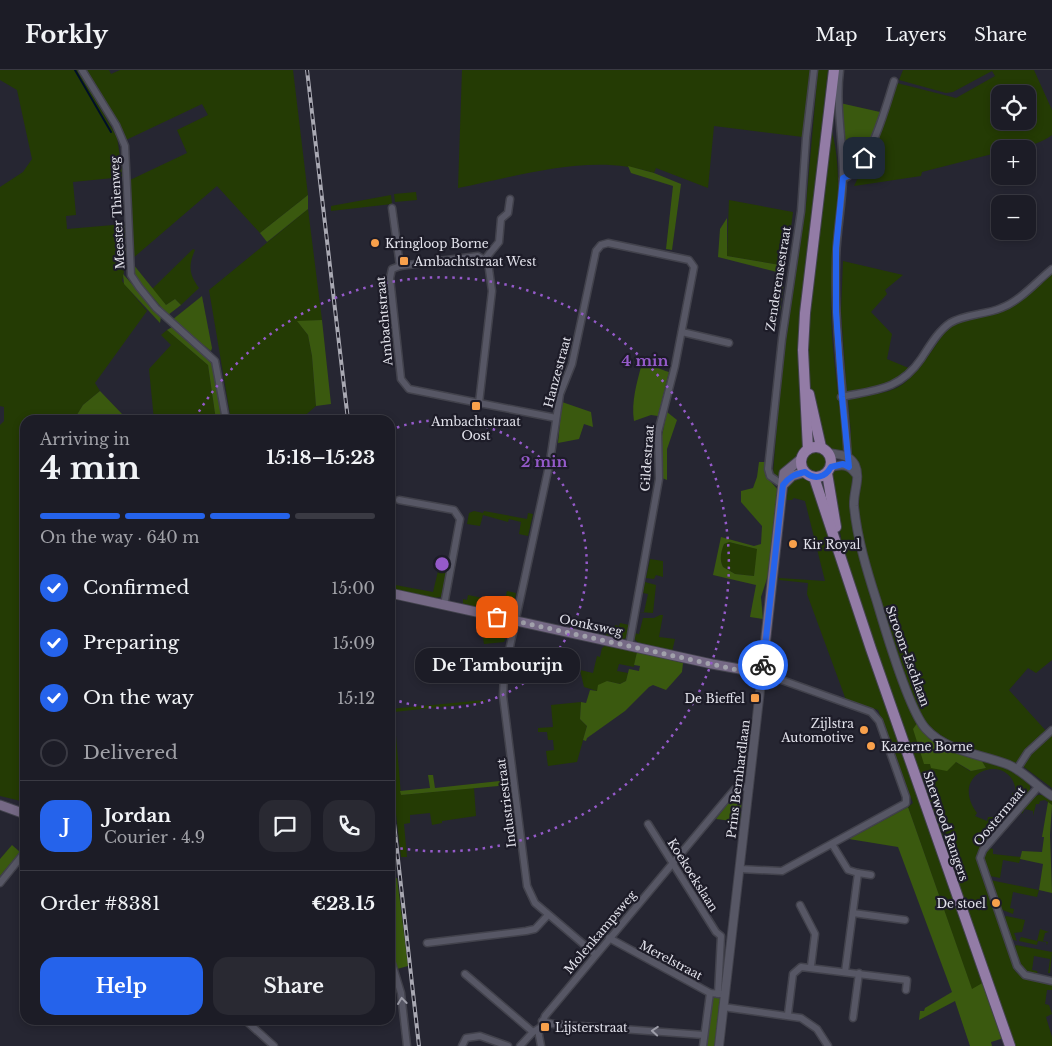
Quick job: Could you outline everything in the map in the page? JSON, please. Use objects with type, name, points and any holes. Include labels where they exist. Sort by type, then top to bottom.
[{"type":"main road","points":[[801,459],[808,449],[804,313],[834,70]]},
{"type":"main road","points":[[805,378],[825,450],[808,449]]},
{"type":"main road","name":"Sherwood Rangers","points":[[825,450],[842,558]]},
{"type":"main road","name":"Prins Bernhardlaan","points":[[762,673],[784,472],[801,459]]},
{"type":"main road","name":"Sherwood Rangers","points":[[801,459],[809,474],[842,558],[871,649],[1010,1046]]},
{"type":"main road","points":[[783,485],[792,476],[829,470]]},
{"type":"main road","name":"Oonksweg","points":[[395,594],[747,672],[762,673]]},
{"type":"main road","points":[[0,805],[20,812]]},
{"type":"street","name":"Meester Thienweg","points":[[82,70],[116,125],[125,146],[131,269],[134,280],[156,308],[215,361],[225,415]]},
{"type":"street","name":"Zenderensestraat","points":[[783,485],[770,476],[768,470],[782,340],[802,211],[804,156],[814,70]]},
{"type":"street","points":[[840,70],[838,113],[843,178],[836,263],[842,397],[849,467]]},
{"type":"street","points":[[843,178],[855,173],[864,158],[894,81]]},
{"type":"street","points":[[479,403],[492,291],[490,266],[485,258],[498,242],[501,219],[508,213],[510,199]]},
{"type":"street","points":[[392,208],[400,266]]},
{"type":"street","name":"Hanzestraat","points":[[515,621],[550,461],[560,394],[572,364],[596,251],[601,245],[608,243],[687,260]]},
{"type":"street","name":"Ambachtstraat","points":[[485,258],[478,256],[400,266],[392,269],[390,278],[402,383],[412,390],[556,418]]},
{"type":"street","name":"Gildestraat","points":[[629,646],[659,479],[658,432],[682,332],[694,267],[687,260]]},
{"type":"street","points":[[842,397],[885,389],[899,382],[914,368],[950,323],[991,312],[1010,304],[1052,269]]},
{"type":"street","points":[[682,332],[729,343]]},
{"type":"street","points":[[825,450],[848,457],[856,468],[857,476]]},
{"type":"street","points":[[829,470],[843,464],[849,467],[857,476]]},
{"type":"street","name":"Stroom-Eschlaan","points":[[857,476],[854,506],[865,561],[882,620],[919,720],[926,729],[950,746],[1017,770],[1052,796]]},
{"type":"street","points":[[399,500],[454,510],[460,519],[444,605]]},
{"type":"street","name":"Industriestraat","points":[[515,621],[504,674],[504,696],[527,886],[534,903],[595,954]]},
{"type":"street","points":[[740,869],[778,872],[906,803],[906,797],[879,721],[871,712],[762,673]]},
{"type":"street","name":"Prins Bernhardlaan","points":[[719,1046],[724,1007],[721,994],[732,936],[762,673]]},
{"type":"street","points":[[1017,770],[1025,756],[1052,730]]},
{"type":"street","name":"Molenkampsweg","points":[[535,1031],[608,938],[735,789],[749,786]]},
{"type":"street","name":"Oostermaat","points":[[1039,786],[983,850],[980,858],[1017,966],[1025,975],[1052,981]]},
{"type":"street","name":"Koekoekslaan","points":[[648,824],[716,932],[721,936]]},
{"type":"street","points":[[832,844],[848,870],[871,875]]},
{"type":"street","points":[[0,883],[20,858]]},
{"type":"street","points":[[845,972],[858,873]]},
{"type":"street","points":[[800,905],[815,934],[811,966]]},
{"type":"street","points":[[853,913],[905,920]]},
{"type":"street","points":[[427,943],[535,929],[548,915]]},
{"type":"street","points":[[721,994],[721,936],[732,936]]},
{"type":"street","name":"Merelstraat","points":[[608,938],[710,993],[721,994]]},
{"type":"street","points":[[788,1014],[793,974],[801,967],[811,966],[907,980],[906,990]]},
{"type":"street","points":[[395,973],[401,993],[407,1046]]},
{"type":"street","points":[[853,1018],[859,973]]},
{"type":"street","points":[[465,974],[535,1031],[541,1046]]},
{"type":"street","points":[[703,1046],[710,993]]},
{"type":"street","points":[[724,1007],[788,1014],[809,1022],[817,1029],[828,1046]]},
{"type":"street","points":[[542,1020],[553,1024],[704,1035]]},
{"type":"street","points":[[251,1025],[274,1046]]},
{"type":"street","points":[[520,1046],[535,1031]]},
{"type":"street","points":[[462,1046],[466,1038],[480,1036],[508,1046]]},
{"type":"street","points":[[263,1046],[268,1040]]},
{"type":"green space","points":[[0,70],[78,70],[117,137],[123,177],[73,182],[76,215],[66,216],[67,229],[125,224],[126,262],[122,281],[147,311],[95,383],[100,391],[83,405],[77,415],[20,415],[20,801],[0,796],[0,425],[4,421],[4,407],[0,406],[0,187],[23,172],[32,159],[17,90],[0,80]]},
{"type":"green space","points":[[87,70],[109,70],[111,74],[120,70],[293,70],[308,195],[260,233],[217,186],[132,259],[130,180],[187,153],[177,130],[208,115],[202,104],[126,140]]},
{"type":"green space","points":[[462,70],[811,70],[803,137],[714,126],[708,188],[656,168],[654,173],[630,167],[581,165],[531,172],[458,188]]},
{"type":"green space","points":[[818,70],[828,70],[804,278],[805,447],[780,478],[777,479],[773,474],[781,374],[806,205]]},
{"type":"green space","points":[[903,70],[1034,70],[1052,110],[1052,135],[1036,143],[1036,140],[991,140],[991,154],[922,172],[921,176],[854,186],[871,151],[897,83],[956,98],[995,76],[992,71],[953,92],[946,93],[899,80]]},
{"type":"green space","points":[[840,103],[880,112],[863,155],[853,168],[846,173]]},
{"type":"green space","points":[[830,124],[835,145],[838,189],[831,316],[835,372],[845,445],[842,451],[832,450],[826,446],[810,384],[807,340]]},
{"type":"green space","points":[[628,166],[654,173],[681,184],[672,250],[666,249],[673,186],[631,173]]},
{"type":"green space","points":[[416,192],[417,200],[395,202],[394,194]]},
{"type":"green space","points":[[308,195],[308,209],[267,242],[260,233]]},
{"type":"green space","points":[[391,195],[392,204],[331,211],[331,206]]},
{"type":"green space","points":[[729,200],[793,212],[786,266],[727,256]]},
{"type":"green space","points":[[308,209],[322,320],[298,322],[308,335],[312,356],[316,406],[306,415],[230,415],[209,290]]},
{"type":"green space","points":[[727,218],[727,256],[786,266],[780,311],[777,308],[781,273],[718,257],[720,229]]},
{"type":"green space","points":[[193,249],[195,250],[191,261],[191,274],[199,288],[181,305],[175,299],[166,305],[152,289]]},
{"type":"green space","points":[[843,261],[903,275],[885,290],[887,294],[871,312],[892,334],[887,359],[911,369],[895,383],[847,395],[841,311]]},
{"type":"green space","points":[[133,264],[166,305],[175,299],[181,305],[168,315],[133,274]]},
{"type":"green space","points":[[1052,273],[1052,660],[1036,673],[1028,668],[1009,690],[1047,732],[1027,749],[1016,763],[950,741],[929,725],[919,713],[880,604],[863,540],[848,434],[851,433],[848,400],[889,391],[898,387],[922,365],[947,329],[954,324],[1006,309]]},
{"type":"green space","points":[[123,274],[161,317],[160,323],[124,284]]},
{"type":"green space","points":[[202,296],[212,348],[211,351],[172,320]]},
{"type":"green space","points":[[322,320],[331,404],[316,406],[312,356],[308,335],[297,321]]},
{"type":"green space","points":[[172,327],[212,360],[222,415],[215,415],[208,365],[167,330]]},
{"type":"green space","points":[[167,330],[208,365],[215,415],[154,415],[149,369],[171,345],[161,335]]},
{"type":"green space","points":[[642,363],[669,372],[658,416],[651,415],[634,421],[634,399]]},
{"type":"green space","points":[[100,391],[124,415],[77,415],[83,405]]},
{"type":"green space","points":[[562,402],[591,412],[593,427],[584,424],[579,439],[558,443]]},
{"type":"green space","points":[[667,412],[677,420],[667,449],[667,480],[662,478],[660,445]]},
{"type":"green space","points":[[816,449],[825,452],[828,461],[825,470],[816,473],[807,470],[804,461],[807,452]]},
{"type":"green space","points":[[759,462],[767,462],[765,475],[778,490],[770,569],[761,597],[763,619],[750,617],[756,585],[713,575],[721,537],[754,546],[761,544],[762,526],[741,502],[741,491],[753,488]],"holes":[[[729,542],[757,549],[754,576],[735,574],[723,567],[721,556],[724,544]]]},
{"type":"green space","points":[[842,466],[854,475],[854,521],[930,764],[956,762],[970,771],[986,768],[980,758],[1013,770],[1030,784],[1030,791],[1021,801],[1017,801],[1012,797],[1012,793],[1016,792],[1012,779],[1004,772],[994,769],[983,771],[975,777],[969,786],[970,798],[977,813],[975,816],[987,821],[988,817],[995,817],[996,821],[1003,819],[1011,812],[1009,809],[1015,807],[1015,808],[998,828],[992,824],[990,825],[996,830],[979,849],[977,862],[1015,971],[1023,977],[1052,984],[1052,990],[1047,990],[1045,1004],[1049,1005],[1052,1014],[1046,1017],[1052,1037],[1052,1046],[1015,1046],[893,700],[843,549],[830,473]]},
{"type":"green space","points":[[805,476],[810,479],[984,982],[972,990],[908,807],[913,803],[878,710],[846,700],[807,594],[808,583],[779,580],[779,578],[825,581],[805,501],[794,498],[786,500],[790,480]]},
{"type":"green space","points":[[474,511],[527,519],[528,513],[533,514],[528,536],[519,534],[521,522],[509,519],[508,522],[483,515],[480,526],[467,524],[469,513]]},
{"type":"green space","points":[[729,542],[758,549],[754,576],[735,574],[723,567],[721,553],[724,544]]},
{"type":"green space","points":[[650,559],[663,561],[663,577],[656,575],[654,579],[646,578]]},
{"type":"green space","points":[[439,567],[447,568],[441,597],[434,598],[395,590],[395,585],[433,592]]},
{"type":"green space","points":[[645,582],[656,585],[653,613],[639,612],[644,612],[648,594],[643,593]]},
{"type":"green space","points":[[507,591],[516,593],[512,612],[506,614],[495,610],[488,611],[491,600],[504,603]]},
{"type":"green space","points":[[468,595],[488,599],[486,610],[463,605],[463,599],[467,600]]},
{"type":"green space","points":[[663,615],[659,637],[675,639],[672,652],[640,644],[634,639],[634,633],[639,634],[643,618],[654,618]]},
{"type":"green space","points":[[489,619],[505,623],[509,631],[504,642],[484,644],[483,638],[491,637]]},
{"type":"green space","points":[[620,623],[629,625],[626,638],[620,640],[605,637],[607,632],[613,633],[615,625],[619,626]]},
{"type":"green space","points":[[606,645],[637,652],[634,667],[619,664],[617,671],[628,673],[626,681],[620,684],[607,681],[597,691],[584,687],[580,670],[593,673],[597,656],[600,657],[602,648]]},
{"type":"green space","points":[[637,652],[670,657],[671,660],[683,663],[682,672],[666,690],[653,685],[649,687],[625,711],[587,738],[586,741],[583,740],[587,726],[580,719],[581,702],[586,703],[590,690],[597,691],[598,685],[607,681],[620,684],[626,681],[629,669],[639,671],[640,666],[634,665]]},
{"type":"green space","points":[[485,700],[485,702],[395,712],[395,709]]},
{"type":"green space","points":[[581,702],[580,719],[587,726],[577,762],[548,766],[546,751],[554,750],[553,740],[548,740],[547,732],[538,732],[538,728],[553,727],[551,705]]},
{"type":"green space","points":[[918,722],[922,729],[980,758],[986,768],[971,771],[956,762],[947,771],[931,768],[930,764],[924,764],[913,729]]},
{"type":"green space","points":[[395,724],[401,795],[474,788],[476,816],[442,821],[442,823],[432,825],[430,813],[410,815],[410,823],[404,824],[407,857],[401,857],[395,805]]},
{"type":"green space","points":[[1052,734],[1052,788],[1024,767],[1030,753]]},
{"type":"green space","points":[[428,775],[433,775],[435,788],[509,780],[509,785],[401,795],[400,791],[430,788]]},
{"type":"green space","points":[[1038,795],[1043,795],[1052,801],[1052,805],[1045,800],[1040,801],[1039,804],[1036,804],[1033,816],[1033,811],[1025,809],[1022,814],[1021,810]]},
{"type":"green space","points":[[739,798],[742,799],[740,822],[716,819],[729,802]]},
{"type":"green space","points":[[1048,802],[1052,805],[1050,835],[1052,893],[1039,890],[1043,864],[1020,859],[1022,851],[1042,852],[1044,837],[1042,837]]},
{"type":"green space","points":[[908,807],[972,989],[984,982],[1004,1038],[991,1042],[992,1046],[970,1046],[955,1001],[919,1020],[920,1011],[924,1011],[925,1008],[952,992],[898,847],[849,839]]},
{"type":"green space","points":[[12,845],[20,852],[0,876],[0,859]]},
{"type":"green space","points":[[989,848],[993,849],[993,854],[1021,857],[1019,863],[1003,860],[1000,878],[990,876],[983,859]]},
{"type":"green space","points":[[395,878],[397,878],[408,966],[397,969],[395,963]]},
{"type":"green space","points":[[990,880],[1039,890],[1037,897],[1013,892],[1010,908],[1014,909],[1013,914],[1000,909]]},
{"type":"green space","points":[[1006,916],[1025,920],[1022,932],[1014,933],[1017,941],[1011,939],[1004,919]]},
{"type":"green space","points":[[1040,929],[1049,932],[1045,933],[1043,941],[1048,942],[1047,945],[1046,942],[1038,941],[1037,945],[1019,941],[1021,937],[1037,941]]},
{"type":"green space","points":[[1016,945],[1052,952],[1050,973],[1048,973],[1050,959],[1034,956],[1032,970],[1037,971],[1038,975],[1024,971],[1014,948]]},
{"type":"green space","points":[[714,996],[721,997],[715,1046],[707,1046],[712,998]]},
{"type":"waterway","points":[[75,70],[111,132]]},
{"type":"railway","points":[[307,70],[347,415]]},
{"type":"railway","points":[[395,832],[419,1046]]},
{"type":"way so far","points":[[497,617],[747,672],[762,673],[763,665]]},
{"type":"place","name":"Kringloop Borne","points":[[375,243]]},
{"type":"place","name":"Ambachtstraat West","points":[[404,261]]},
{"type":"place","name":"Ambachtstraat Oost","points":[[476,406]]},
{"type":"place","name":"Kir Royal","points":[[793,544]]},
{"type":"place","name":"De Tambourijn","points":[[497,617]]},
{"type":"place","name":"De Bieffel","points":[[755,698]]},
{"type":"place","name":"Zijlstra Automotive","points":[[864,730]]},
{"type":"place","name":"Kazerne Borne","points":[[871,746]]},
{"type":"place","name":"De stoel","points":[[996,903]]},
{"type":"place","name":"Lijsterstraat","points":[[545,1027]]},
{"type":"route","points":[[763,665],[783,485],[798,473],[805,472],[810,476],[818,477],[823,476],[831,467],[837,465],[843,464],[849,467],[836,312],[836,248],[843,178],[855,173],[864,158]]}]
